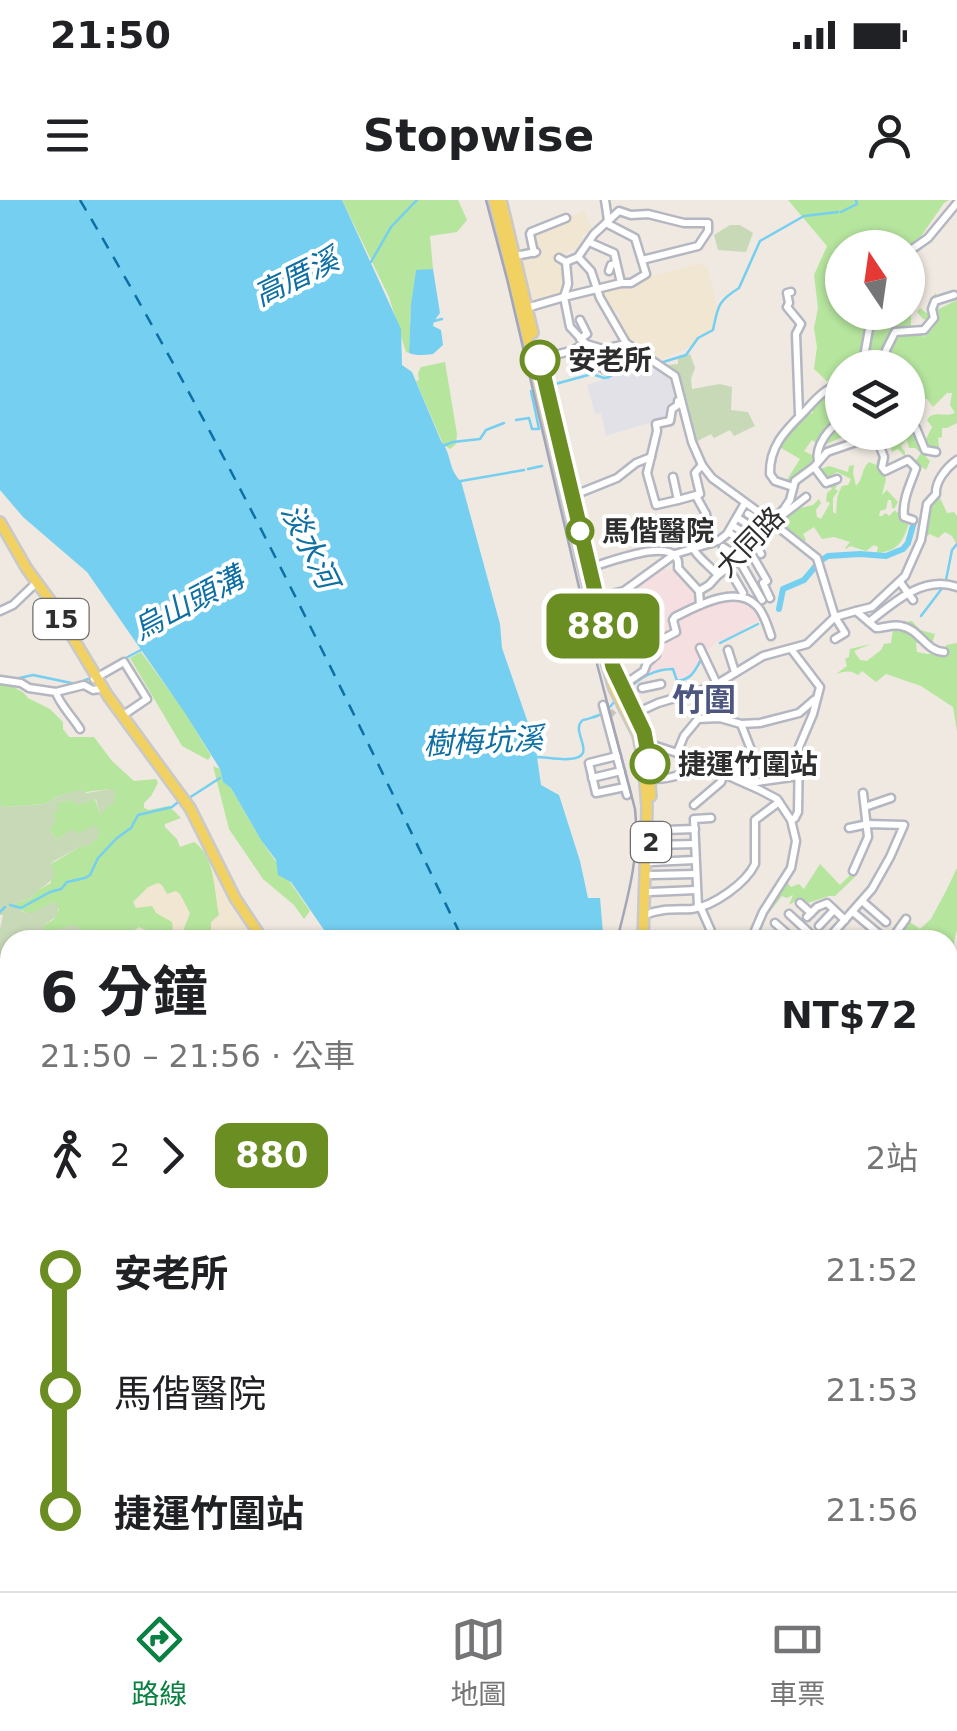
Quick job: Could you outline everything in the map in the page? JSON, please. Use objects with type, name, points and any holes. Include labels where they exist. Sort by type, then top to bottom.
[{"type":"main road","name":"2","points":[[497,200],[610,676],[633,715],[644,744],[651,779],[647,913]]},
{"type":"main road","name":"2","points":[[524,309],[540,360],[594,599],[622,694]]},
{"type":"main road","name":"15","points":[[0,524],[96,682],[186,810],[253,930]]},
{"type":"main road","name":"2","points":[[644,744],[646,930]]},
{"type":"street","points":[[605,200],[607,222]]},
{"type":"street","points":[[925,240],[957,203]]},
{"type":"street","points":[[604,367],[570,327],[564,298],[568,284],[562,260],[578,257],[619,210],[631,216],[648,214],[684,223],[708,223],[708,231],[698,246],[642,260]]},
{"type":"street","points":[[512,256],[535,253],[531,232],[566,218]]},
{"type":"street","points":[[524,309],[631,283],[646,274],[636,238],[607,222]]},
{"type":"street","points":[[589,242],[614,253],[621,283]]},
{"type":"street","points":[[578,257],[590,271],[626,344],[673,374],[702,464],[712,478],[745,502],[763,530],[767,581],[742,595],[700,606]]},
{"type":"street","points":[[791,292],[787,293],[787,307],[800,324],[796,334],[799,416]]},
{"type":"street","points":[[886,350],[894,332],[924,330],[934,318],[932,309],[936,301],[954,294]]},
{"type":"street","points":[[540,360],[574,350],[587,334],[580,320]]},
{"type":"street","points":[[582,341],[602,349],[626,344]]},
{"type":"street","points":[[678,387],[678,405],[672,409],[670,421],[656,424],[648,473],[656,506],[700,494],[695,473],[702,464]]},
{"type":"street","name":"大同路","points":[[792,487],[770,474],[772,452],[825,390]]},
{"type":"street","points":[[825,437],[816,452],[816,465],[826,483],[837,479]]},
{"type":"street","name":"大同路","points":[[700,591],[740,559],[790,500],[792,487],[800,476],[832,450]]},
{"type":"street","points":[[881,450],[884,471],[908,460],[916,468],[903,510],[904,517],[913,520]]},
{"type":"street","points":[[924,450],[936,452]]},
{"type":"street","points":[[570,497],[618,478],[651,456]]},
{"type":"street","points":[[633,715],[717,684],[763,656],[807,644],[835,617],[872,607],[905,576],[920,540],[929,500],[953,463]]},
{"type":"street","points":[[673,477],[678,500]]},
{"type":"street","points":[[696,496],[706,514],[712,543]]},
{"type":"street","points":[[806,497],[763,530],[735,526],[763,530],[810,550],[819,564],[835,617],[844,633],[836,639]]},
{"type":"street","points":[[594,599],[624,591],[674,554],[712,543],[727,534],[745,502]]},
{"type":"street","points":[[748,514],[763,530],[762,554]]},
{"type":"street","points":[[723,547],[740,559],[766,599]]},
{"type":"street","points":[[693,548],[718,575]]},
{"type":"street","name":"大同路","points":[[589,568],[650,551],[670,551],[680,560],[678,568],[700,591],[700,606],[675,617],[676,632],[654,645],[656,656],[622,694],[610,714]]},
{"type":"street","points":[[729,569],[742,595],[756,605],[771,636]]},
{"type":"street","points":[[900,582],[910,597]]},
{"type":"street","points":[[869,622],[944,582],[957,588]]},
{"type":"street","points":[[0,611],[13,606],[35,585]]},
{"type":"street","points":[[856,610],[878,629],[898,625],[907,628],[933,651],[944,652]]},
{"type":"street","points":[[606,642],[630,636],[654,645]]},
{"type":"street","points":[[700,648],[717,684]]},
{"type":"street","points":[[677,752],[698,719],[720,718],[750,725],[799,712],[814,700],[820,688],[790,648]]},
{"type":"street","points":[[728,650],[735,672]]},
{"type":"street","points":[[0,680],[56,692],[84,685],[93,690],[96,682],[124,662],[148,699],[120,717]]},
{"type":"street","points":[[642,688],[657,684],[658,703]]},
{"type":"street","points":[[56,692],[80,729]]},
{"type":"street","points":[[791,820],[798,812],[799,747],[817,695]]},
{"type":"street","points":[[602,705],[610,714],[626,791],[596,794],[588,763],[617,756]]},
{"type":"street","points":[[742,724],[755,760],[746,784]]},
{"type":"street","points":[[644,744],[677,752],[746,784],[779,802],[791,820],[796,841],[791,868],[756,930]]},
{"type":"street","points":[[651,779],[669,779],[691,769],[698,761]]},
{"type":"street","points":[[592,778],[621,771]]},
{"type":"street","points":[[694,805],[721,782],[724,774]]},
{"type":"street","points":[[746,784],[798,776]]},
{"type":"street","points":[[853,871],[868,837],[863,793]]},
{"type":"street","points":[[865,807],[891,798]]},
{"type":"street","points":[[647,913],[699,907],[727,894],[756,864],[755,820],[779,802]]},
{"type":"street","points":[[710,818],[694,818],[694,829],[696,890],[710,930]]},
{"type":"street","points":[[836,930],[862,901],[904,826],[868,824],[848,828]]},
{"type":"street","points":[[651,834],[694,829]]},
{"type":"street","points":[[651,845],[695,844]]},
{"type":"street","points":[[651,862],[695,860]]},
{"type":"street","points":[[650,875],[696,874]]},
{"type":"street","points":[[650,892],[696,890]]},
{"type":"street","points":[[862,901],[886,922]]},
{"type":"street","points":[[800,903],[809,915],[827,903],[845,920]]},
{"type":"street","points":[[819,926],[834,910]]},
{"type":"street","points":[[853,912],[876,930]]},
{"type":"street","points":[[788,914],[806,930]]},
{"type":"street","points":[[896,930],[906,918]]},
{"type":"street","points":[[775,924],[782,930]]},
{"type":"shaded area","points":[[584,211],[593,231],[582,234],[584,244],[555,262],[563,266],[562,296],[531,302],[520,257],[536,254],[531,234]]},
{"type":"shaded area","points":[[700,263],[707,267],[717,306],[713,329],[697,337],[692,346],[657,361],[623,335],[616,323],[620,315],[612,312],[602,290]]},
{"type":"shaded area","points":[[635,361],[673,376],[677,403],[668,421],[606,436],[601,413],[595,414],[587,385],[626,372],[624,364]]},
{"type":"shaded area","points":[[660,567],[676,569],[698,592],[701,607],[739,597],[756,606],[763,619],[715,643],[687,678],[677,679],[670,667],[644,674],[657,657],[655,645],[642,638],[612,648],[600,602],[636,586]]},
{"type":"shaded area","points":[[210,865],[247,930],[123,930],[124,890]]},
{"type":"green space","points":[[342,200],[458,200],[467,220],[457,232],[430,236],[433,269],[416,271],[409,353],[389,297]]},
{"type":"green space","points":[[788,200],[949,200],[925,231],[825,230],[825,244]]},
{"type":"green space","points":[[730,225],[740,225],[753,233],[746,252],[718,250],[714,235]]},
{"type":"green space","points":[[825,250],[825,330],[867,330],[863,350],[825,350],[825,379],[814,369],[818,308],[814,275]]},
{"type":"green space","points":[[936,292],[939,309],[957,300],[957,423],[942,428],[939,448],[927,451],[930,461],[926,470],[915,462],[921,453],[917,450],[925,450],[932,427],[927,420],[936,414],[955,413],[950,405],[952,393],[933,407],[925,399],[925,350],[870,350],[872,330],[919,330],[924,337],[934,327],[925,320],[925,312],[931,316],[930,301]]},
{"type":"green space","points":[[690,354],[695,368],[692,389],[720,384],[732,387],[731,410],[748,412],[755,426],[734,436],[730,430],[696,442],[679,374],[666,365],[678,364],[678,357]]},
{"type":"green space","points":[[445,362],[457,434],[456,444],[450,449],[443,444],[416,381],[421,367]]},
{"type":"green space","points":[[825,394],[825,445],[812,440],[804,451],[814,456],[814,463],[791,484],[785,483],[800,459],[778,446],[797,421],[813,413],[811,408]]},
{"type":"green space","points":[[880,451],[881,470],[886,479],[882,495],[887,490],[898,502],[894,509],[888,500],[879,516],[889,516],[895,510],[897,513],[902,504],[901,513],[909,523],[896,547],[879,553],[874,545],[866,551],[850,546],[846,549],[850,542],[834,537],[822,539],[814,527],[803,534],[803,543],[775,521],[819,499],[816,510],[821,519],[830,503],[826,501],[832,489],[829,485],[834,482],[838,491],[833,498],[836,514],[840,490],[851,479],[837,472],[826,479],[818,470],[829,466],[848,472],[849,466],[854,465],[856,486],[869,462],[876,465]]},
{"type":"green space","points":[[935,497],[940,498],[947,513],[957,516],[957,545],[945,532],[938,538],[930,534],[925,538]]},
{"type":"green space","points":[[908,621],[935,634],[932,644],[916,643],[917,652],[945,652],[946,645],[957,643],[957,732],[953,707],[921,686],[886,674],[876,682],[862,671],[858,675],[836,674],[847,666],[845,659],[850,649],[871,644],[854,651],[860,660],[867,661],[884,644],[891,643],[893,630],[916,630]]},
{"type":"green space","points":[[141,652],[185,712],[211,756],[208,760],[182,746],[130,658]]},
{"type":"green space","points":[[0,679],[50,709],[63,722],[69,737],[94,737],[134,781],[156,779],[158,783],[144,808],[169,806],[181,818],[165,827],[180,847],[194,842],[210,864],[219,915],[211,922],[211,930],[184,930],[190,913],[180,894],[167,894],[158,883],[133,902],[136,908],[152,906],[172,922],[173,930],[44,930],[43,925],[53,920],[59,909],[53,902],[31,914],[13,904],[31,898],[51,883],[51,864],[81,846],[78,834],[72,830],[57,840],[49,829],[56,802],[95,799],[99,812],[110,789],[61,795],[44,804],[0,804]]},
{"type":"green space","points":[[213,766],[220,769],[223,782],[231,788],[310,911],[304,919],[294,905],[263,879],[229,829]]},
{"type":"green space","points":[[110,789],[115,791],[115,801],[101,813],[96,799],[79,805],[72,801],[57,802],[59,811],[53,814],[56,822],[49,829],[57,840],[72,829],[78,834],[94,825],[99,830],[98,838],[54,861],[51,864],[55,875],[50,882],[31,898],[13,904],[31,913],[53,902],[57,903],[57,914],[43,925],[44,930],[0,930],[0,804],[44,804],[80,790],[87,793]]},
{"type":"green space","points":[[820,864],[840,885],[851,874],[857,875],[835,896],[808,903],[799,899],[789,905],[793,895],[782,896],[764,919],[787,882],[791,887],[799,884],[804,889]]},
{"type":"green space","points":[[957,868],[957,930],[900,930],[907,920],[920,929],[931,919]]},
{"type":"green space","points":[[72,925],[84,930],[56,930]]},
{"type":"water","name":"淡水河","points":[[0,200],[342,200],[401,329],[402,365],[412,372],[461,481],[500,624],[502,648],[535,743],[541,785],[559,795],[588,898],[600,898],[603,930],[324,930],[291,882],[278,875],[276,860],[231,788],[223,782],[220,769],[185,713],[87,572],[23,517],[0,490]]},
{"type":"water","points":[[433,269],[440,313],[433,326],[441,330],[443,345],[433,354],[412,354],[411,304],[416,270]]},
{"type":"waterway","name":"高厝溪","points":[[371,262],[391,227],[417,200]]},
{"type":"waterway","points":[[841,212],[857,204],[856,200]]},
{"type":"waterway","points":[[660,363],[686,355],[698,338],[713,330],[720,305],[739,288],[760,241],[804,216],[838,212]]},
{"type":"waterway","points":[[434,321],[442,319]]},
{"type":"waterway","points":[[548,386],[592,374],[609,377],[631,357],[643,365],[655,366]]},
{"type":"waterway","points":[[531,391],[539,429]]},
{"type":"waterway","points":[[516,420],[529,418],[532,429],[537,429]]},
{"type":"waterway","points":[[443,446],[480,439],[486,430],[504,423]]},
{"type":"waterway","points":[[528,469],[542,466]]},
{"type":"waterway","points":[[461,481],[524,470]]},
{"type":"waterway","name":"樹梅坑溪","points":[[779,609],[783,589],[804,580],[820,561],[828,556],[886,556],[903,549],[914,522]]},
{"type":"waterway","points":[[946,580],[952,550],[957,544]]},
{"type":"waterway","points":[[921,616],[943,587]]},
{"type":"waterway","name":"樹梅坑溪","points":[[720,643],[758,624]]},
{"type":"waterway","name":"烏山頭溝","points":[[99,672],[141,650]]},
{"type":"waterway","name":"樹梅坑溪","points":[[627,690],[660,671],[673,669],[677,681],[686,679],[701,660]]},
{"type":"waterway","name":"烏山頭溝","points":[[15,679],[33,675],[76,684],[88,679]]},
{"type":"waterway","name":"樹梅坑溪","points":[[608,709],[616,700]]},
{"type":"waterway","name":"樹梅坑溪","points":[[535,757],[565,759],[583,754],[579,725],[599,715]]},
{"type":"waterway","points":[[189,798],[220,778]]},
{"type":"waterway","points":[[10,905],[21,908],[61,889],[67,882],[90,875],[98,858],[131,828],[138,815],[177,803]]},
{"type":"waterway","points":[[0,912],[5,907]]},
{"type":"ferry route","points":[[80,200],[232,473],[458,930]]},
{"type":"tunnel","points":[[610,715],[615,710]]},
{"type":"railway","points":[[486,200],[635,809],[634,859],[619,930]]},
{"type":"bus line","name":"880","points":[[540,360],[613,667],[644,732],[650,764]]},
{"type":"place","name":"安老所","points":[[540,360]]},
{"type":"place","name":"馬偕醫院","points":[[580,531]]},
{"type":"place","name":"捷運竹圍站","points":[[650,764]]},
{"type":"district","name":"竹圍","points":[[704,700]]}]
